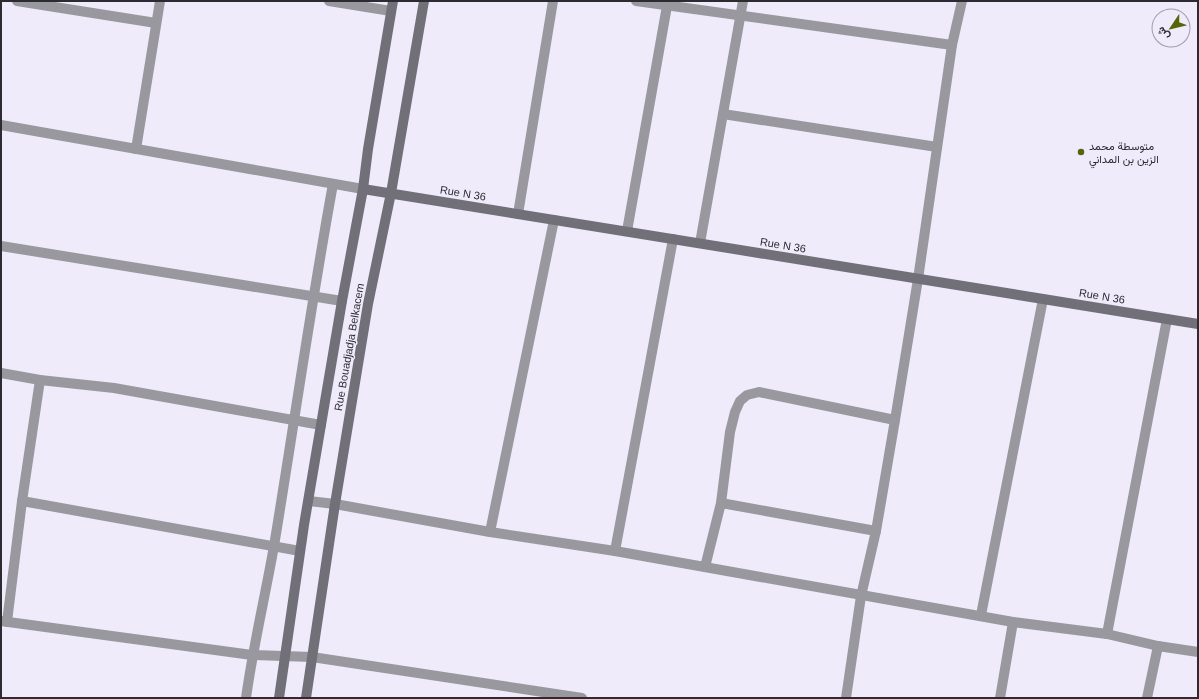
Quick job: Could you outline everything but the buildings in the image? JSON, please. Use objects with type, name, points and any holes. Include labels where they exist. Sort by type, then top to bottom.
[{"type":"street","points":[[17,1],[156,23]]},
{"type":"street","points":[[136,149],[160,1]]},
{"type":"street","points":[[329,1],[392,6]]},
{"type":"street","name":"Rue Bouadjadja Belkacem","points":[[306,698],[335,504],[368,304],[391,193],[424,1]]},
{"type":"street","points":[[518,214],[553,1]]},
{"type":"street","points":[[636,1],[952,45]]},
{"type":"street","points":[[700,244],[743,1]]},
{"type":"street","points":[[846,698],[861,596],[876,532],[895,420],[918,279],[952,45],[962,1]]},
{"type":"street","name":"Rue Bouadjadja Belkacem","points":[[279,698],[300,551],[342,300],[363,189],[368,149],[392,6]]},
{"type":"street","points":[[627,232],[667,6]]},
{"type":"street","points":[[723,114],[937,147]]},
{"type":"street","points":[[1,125],[363,189]]},
{"type":"street","points":[[246,698],[252,654],[274,547],[313,296],[333,184]]},
{"type":"street","name":"Rue N 36","points":[[363,189],[1198,324]]},
{"type":"street","points":[[490,532],[554,220]]},
{"type":"street","points":[[615,551],[673,239]]},
{"type":"street","points":[[1,246],[342,300]]},
{"type":"street","points":[[981,615],[1044,299]]},
{"type":"street","points":[[1107,634],[1167,319]]},
{"type":"street","points":[[1,373],[40,380],[114,388],[321,425]]},
{"type":"street","points":[[40,380],[4,622],[252,654],[312,656],[582,698]]},
{"type":"street","points":[[705,567],[721,503],[730,432],[740,402],[748,395],[760,392],[895,420]]},
{"type":"street","points":[[22,501],[300,551]]},
{"type":"street","points":[[309,501],[335,504],[490,532],[615,551],[861,596],[981,615],[1013,622],[1107,634],[1158,646],[1198,652]]},
{"type":"street","points":[[721,503],[876,532]]},
{"type":"street","points":[[1000,698],[1013,622]]},
{"type":"street","points":[[1147,698],[1158,646]]},
{"type":"place","name":"متوسطة محمد الزين بن المداني","points":[[1081,152]]}]
